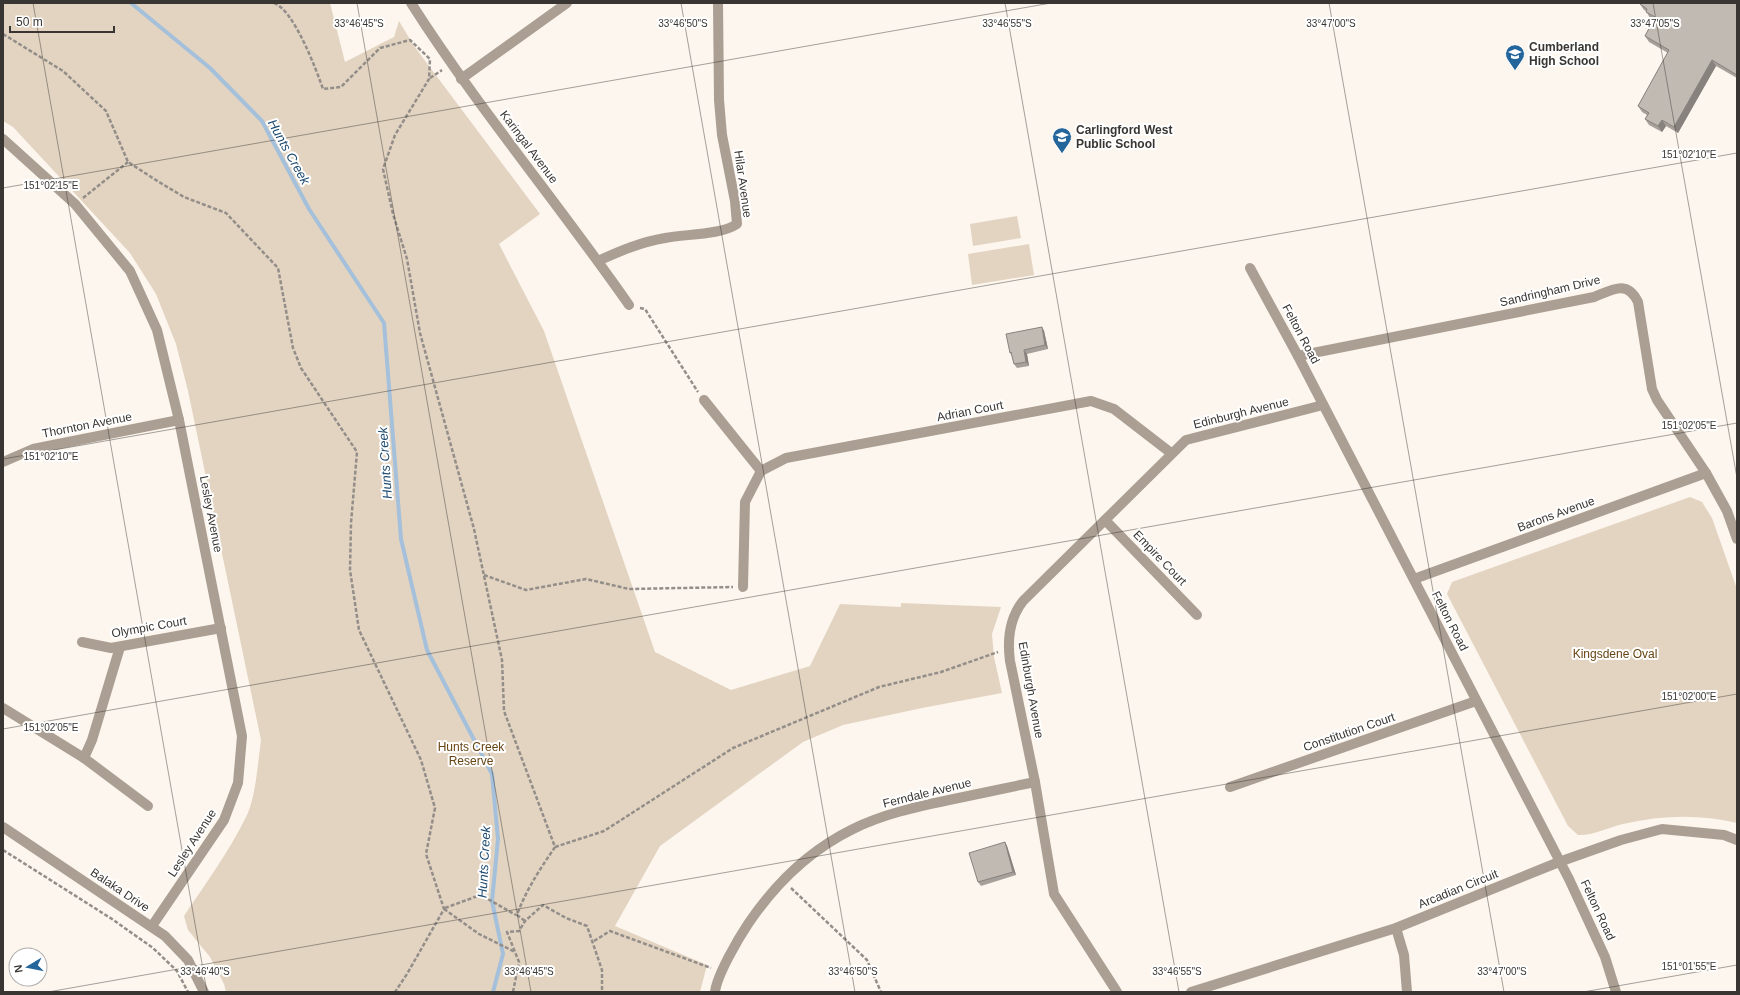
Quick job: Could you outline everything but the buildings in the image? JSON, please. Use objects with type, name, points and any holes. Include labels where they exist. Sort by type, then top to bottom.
[{"type":"street","name":"Karingal Avenue","points":[[411,3],[461,79],[598,261],[629,305]]},
{"type":"street","points":[[461,79],[567,3]]},
{"type":"street","name":"Hilar Avenue","points":[[598,261],[629,247],[665,238],[732,228],[737,224],[735,201],[722,135],[718,3]]},
{"type":"street","name":"Lesley Avenue","points":[[3,138],[75,204],[130,271],[157,330],[179,420],[242,736],[238,782],[224,820],[152,926]]},
{"type":"street","name":"Felton Road","points":[[1250,268],[1298,356],[1414,579],[1595,933],[1605,957],[1616,992]]},
{"type":"street","name":"Sandringham Drive","points":[[1298,356],[1594,298],[1618,288],[1624,288],[1635,295],[1638,302],[1652,389],[1657,400],[1706,473],[1727,511],[1737,539]]},
{"type":"street","points":[[704,400],[761,471],[745,502],[743,587]]},
{"type":"street","name":"Adrian Court","points":[[761,471],[786,458],[1091,400],[1114,409],[1171,454]]},
{"type":"street","name":"Edinburgh Avenue","points":[[1117,992],[1054,894],[1035,782],[1008,649],[1009,633],[1017,610],[1023,601],[1186,440],[1323,405]]},
{"type":"street","name":"Thornton Avenue","points":[[3,462],[33,449],[179,420]]},
{"type":"street","name":"Barons Avenue","points":[[1414,579],[1706,473]]},
{"type":"street","name":"Empire Court","points":[[1105,520],[1197,615]]},
{"type":"street","name":"Olympic Court","points":[[82,642],[111,648],[221,628]]},
{"type":"street","points":[[84,758],[92,740],[120,647]]},
{"type":"street","name":"Constitution Court","points":[[1230,787],[1476,701]]},
{"type":"street","points":[[3,708],[84,758],[148,806]]},
{"type":"street","name":"Ferndale Avenue","points":[[715,992],[722,972],[741,934],[760,906],[783,880],[803,861],[827,845],[852,830],[897,812],[1035,782]]},
{"type":"street","name":"Balaka Drive","points":[[3,827],[165,936],[188,960],[204,992]]},
{"type":"street","name":"Arcadian Circuit","points":[[1190,992],[1396,928],[1559,862],[1621,840],[1662,829],[1724,835],[1737,840]]},
{"type":"street","points":[[1396,928],[1404,955],[1407,992]]},
{"type":"path","points":[[274,3],[278,4],[293,20],[324,90],[341,87],[380,48],[410,40],[430,59],[429,79]]},
{"type":"path","points":[[3,34],[63,70],[106,110],[128,162],[184,197],[226,213],[278,268],[293,348],[301,368],[357,452],[350,523],[350,570],[359,630],[421,760],[435,808],[426,854],[444,908],[479,934],[515,952]]},
{"type":"path","points":[[452,64],[429,79],[395,135],[383,169],[393,214],[407,259],[420,333],[474,529],[502,660],[504,712],[555,847]]},
{"type":"path","points":[[75,204],[128,162]]},
{"type":"path","points":[[629,305],[645,309],[704,400]]},
{"type":"path","points":[[484,575],[526,590],[586,579],[629,589],[743,587]]},
{"type":"path","points":[[517,915],[527,890],[555,847],[604,831],[733,748],[879,687],[941,672],[982,656],[1008,649]]},
{"type":"path","points":[[3,850],[112,919],[152,948],[177,971],[188,992]]},
{"type":"path","points":[[783,880],[867,960],[881,992]]},
{"type":"path","points":[[395,992],[444,908],[483,894],[486,898],[525,921]]},
{"type":"path","points":[[513,992],[519,962],[507,932],[519,931],[525,921],[543,905],[566,918],[587,926],[594,942],[602,970],[602,992]]},
{"type":"path","points":[[594,942],[610,930],[722,972]]},
{"type":"green space","name":"Hunts Creek Reserve","points":[[3,3],[330,3],[345,62],[394,37],[399,21],[414,46],[540,214],[499,244],[544,331],[655,652],[731,690],[810,666],[840,604],[901,607],[901,603],[1001,607],[992,634],[994,657],[1002,693],[843,725],[803,742],[660,846],[615,926],[707,965],[700,992],[226,992],[224,984],[210,957],[188,930],[184,916],[225,854],[247,815],[255,788],[261,740],[188,391],[176,344],[156,294],[130,253],[13,127],[3,121]]},
{"type":"green space","points":[[1017,216],[1021,238],[973,246],[970,224]]},
{"type":"green space","points":[[1029,244],[1034,275],[972,285],[968,254]]},
{"type":"green space","name":"Kingsdene Oval","points":[[1690,497],[1702,502],[1712,518],[1737,589],[1737,823],[1709,818],[1666,817],[1618,825],[1589,834],[1578,835],[1568,826],[1447,594],[1452,582]]},
{"type":"waterway","name":"Hunts Creek","points":[[131,3],[210,68],[262,121],[309,209],[384,323],[401,539],[427,650],[492,774],[498,839],[492,901],[503,954],[493,992]]},
{"type":"place","name":"Cumberland High School","points":[[1515,71]]},
{"type":"place","name":"Carlingford West Public School","points":[[1062,154]]}]
